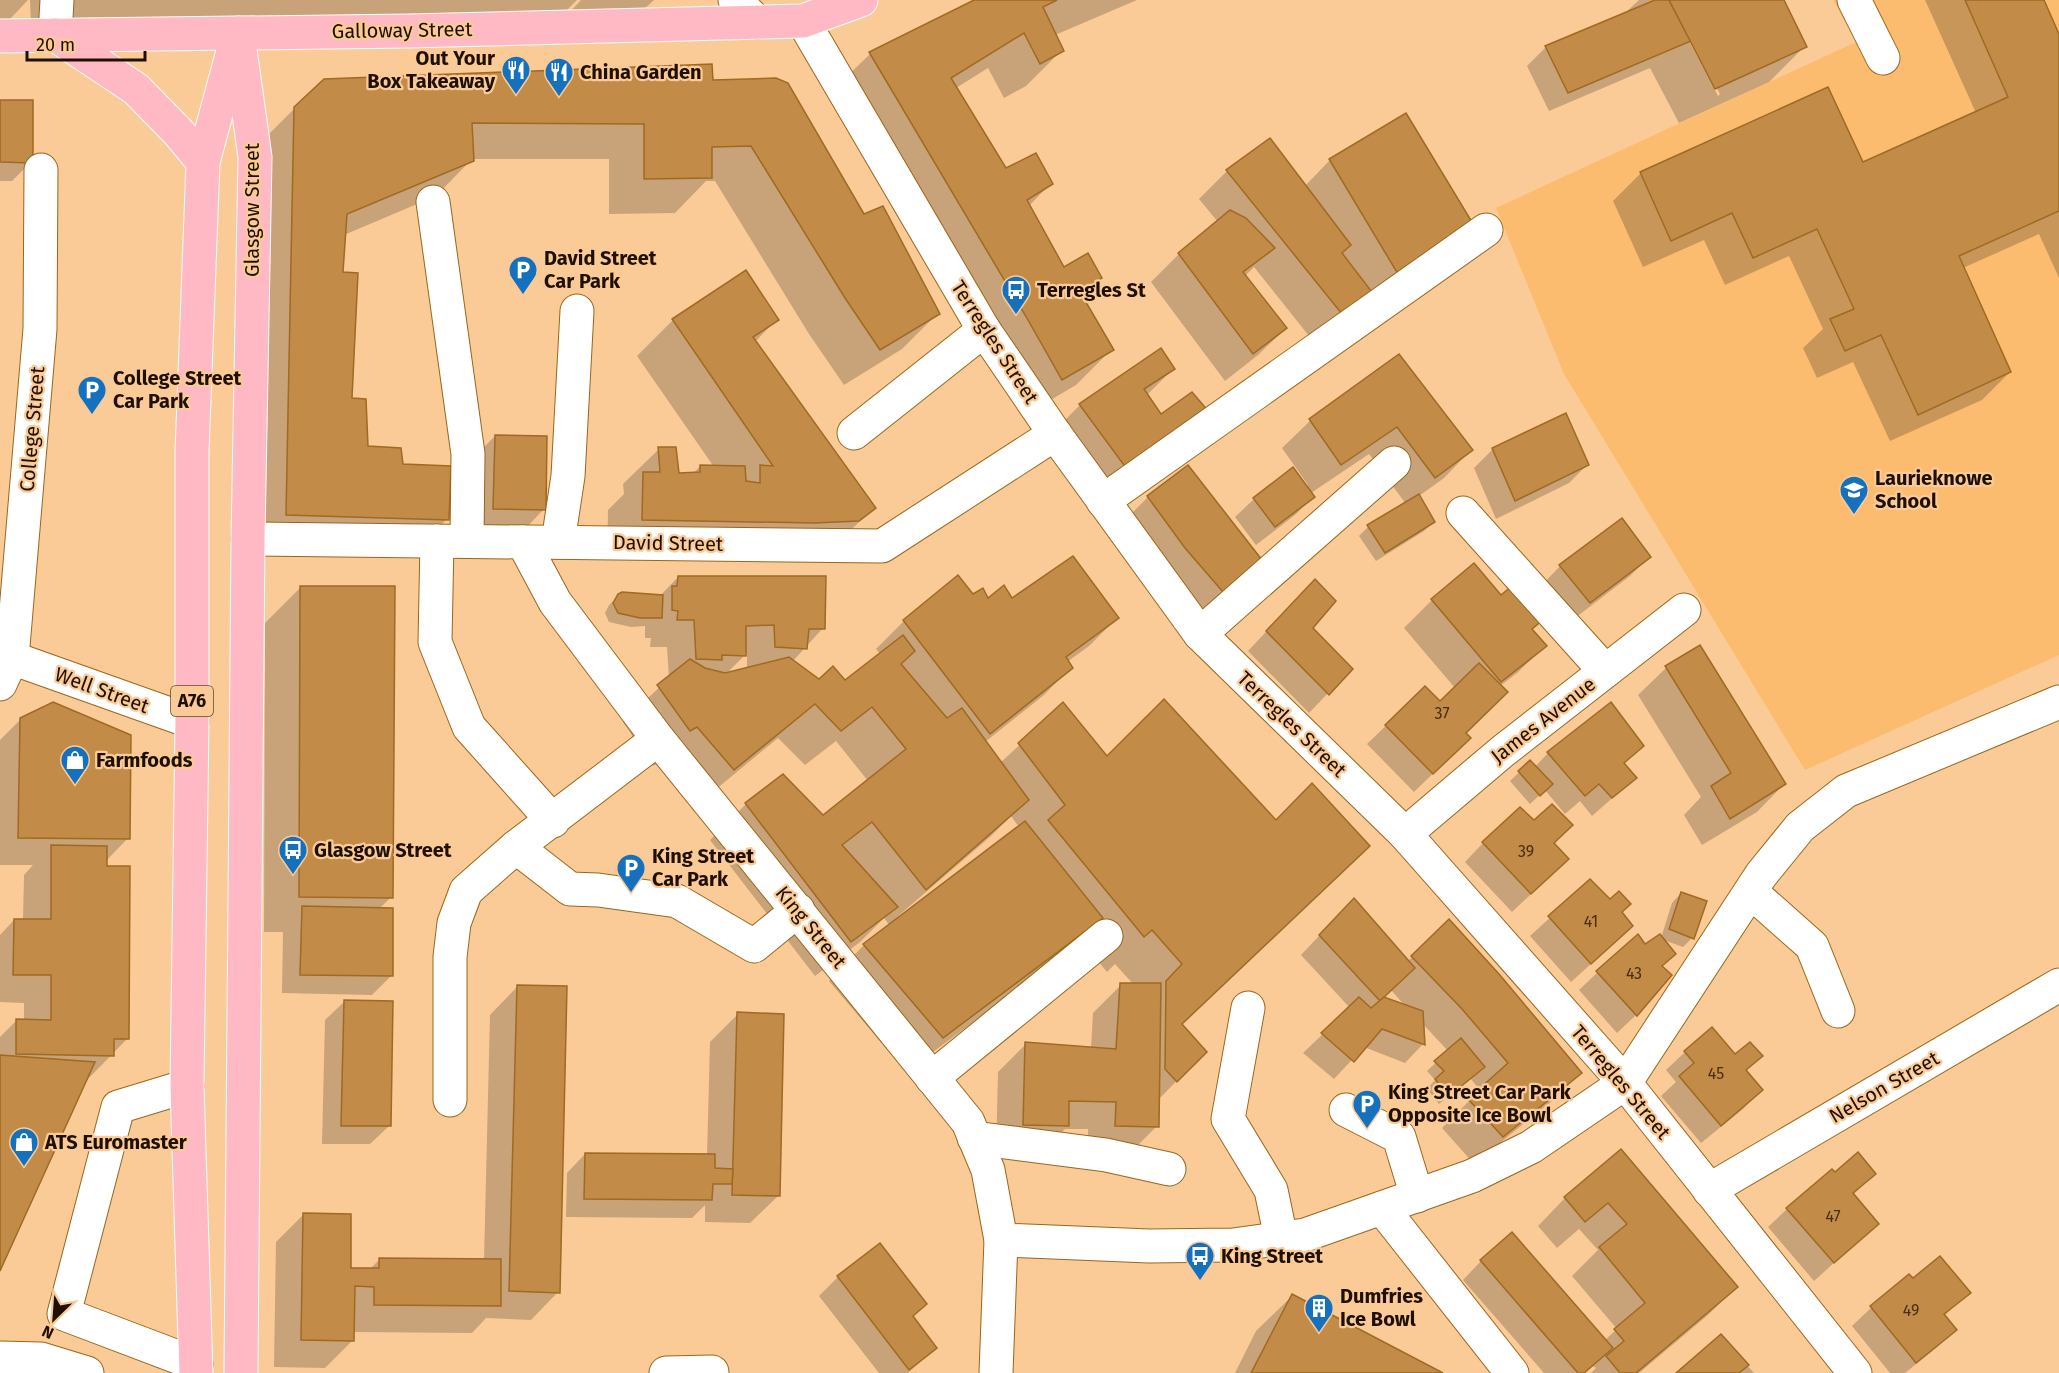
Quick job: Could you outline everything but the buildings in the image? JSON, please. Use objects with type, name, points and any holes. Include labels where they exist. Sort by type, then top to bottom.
[{"type":"main road","name":"Galloway Street","points":[[0,36],[238,33],[746,11],[803,21],[861,0]]},
{"type":"main road","name":"A76","points":[[196,1368],[188,1086],[192,452],[203,162],[238,33]]},
{"type":"main road","name":"Glasgow Street","points":[[238,33],[255,158],[248,539],[241,1373]]},
{"type":"main road","points":[[55,35],[135,89],[172,125],[203,162]]},
{"type":"street","points":[[55,35],[57,0]]},
{"type":"street","points":[[1854,0],[1883,58]]},
{"type":"street","name":"Terregles Street","points":[[803,21],[984,330],[1055,434],[1200,634],[1405,834],[1625,1083],[1855,1373]]},
{"type":"street","name":"College Street","points":[[6,671],[40,329],[41,170]]},
{"type":"street","points":[[433,202],[468,454],[435,642],[469,728],[553,821]]},
{"type":"street","points":[[1103,501],[1486,230]]},
{"type":"street","points":[[558,542],[568,476],[578,311]]},
{"type":"street","points":[[854,433],[984,330]]},
{"type":"street","name":"David Street","points":[[248,539],[882,546],[1055,434]]},
{"type":"street","points":[[1200,634],[1394,463]]},
{"type":"street","points":[[1463,513],[1605,672]]},
{"type":"street","name":"King Street","points":[[524,542],[555,602],[658,739],[968,1122],[988,1170],[1001,1240],[996,1373]]},
{"type":"street","name":"James Avenue","points":[[1405,834],[1503,751],[1684,610]]},
{"type":"street","name":"Well Street","points":[[6,671],[192,722]]},
{"type":"street","points":[[1001,1240],[1149,1246],[1233,1245],[1305,1235],[1472,1176],[1531,1147],[1625,1083],[1761,875],[1800,827],[1846,791],[2059,702]]},
{"type":"street","points":[[450,1100],[450,957],[454,922],[466,891],[516,847],[658,739]]},
{"type":"street","points":[[516,847],[570,889],[598,890],[677,901],[754,946],[798,910]]},
{"type":"street","points":[[1750,892],[1812,946],[1838,1011]]},
{"type":"street","points":[[932,1078],[1106,936]]},
{"type":"street","name":"Nelson Street","points":[[1709,1190],[2059,985]]},
{"type":"street","points":[[1248,1008],[1228,1119],[1270,1190],[1281,1238]]},
{"type":"street","points":[[188,1086],[118,1107],[63,1314],[196,1368]]},
{"type":"street","points":[[1346,1110],[1399,1137],[1417,1196]]},
{"type":"street","points":[[974,1138],[1106,1155],[1169,1169]]},
{"type":"street","points":[[1382,1208],[1512,1373]]},
{"type":"street","points":[[0,1358],[41,1359],[87,1373]]},
{"type":"street","points":[[666,1373],[712,1372]]},
{"type":"shaded area","name":"Laurieknowe School","points":[[1833,0],[2059,0],[2059,655],[1805,770],[1564,374],[1496,208],[1856,42]]},
{"type":"place","name":"Out Your Box Takeaway","points":[[516,96]]},
{"type":"place","name":"China Garden","points":[[559,98]]},
{"type":"place","name":"David Street Car Park","points":[[523,296]]},
{"type":"place","name":"Terregles St","points":[[1016,316]]},
{"type":"place","name":"College Street Car Park","points":[[92,416]]},
{"type":"place","name":"Laurieknowe School","points":[[1854,516]]},
{"type":"place","name":"Farmfoods","points":[[75,786]]},
{"type":"place","name":"Glasgow Street","points":[[293,876]]},
{"type":"place","name":"King Street Car Park","points":[[631,894]]},
{"type":"place","name":"King Street Car Park Opposite Ice Bowl","points":[[1367,1130]]},
{"type":"place","name":"ATS Euromaster","points":[[24,1168]]},
{"type":"place","name":"King Street","points":[[1200,1282]]},
{"type":"place","name":"Dumfries Ice Bowl","points":[[1319,1334]]}]
